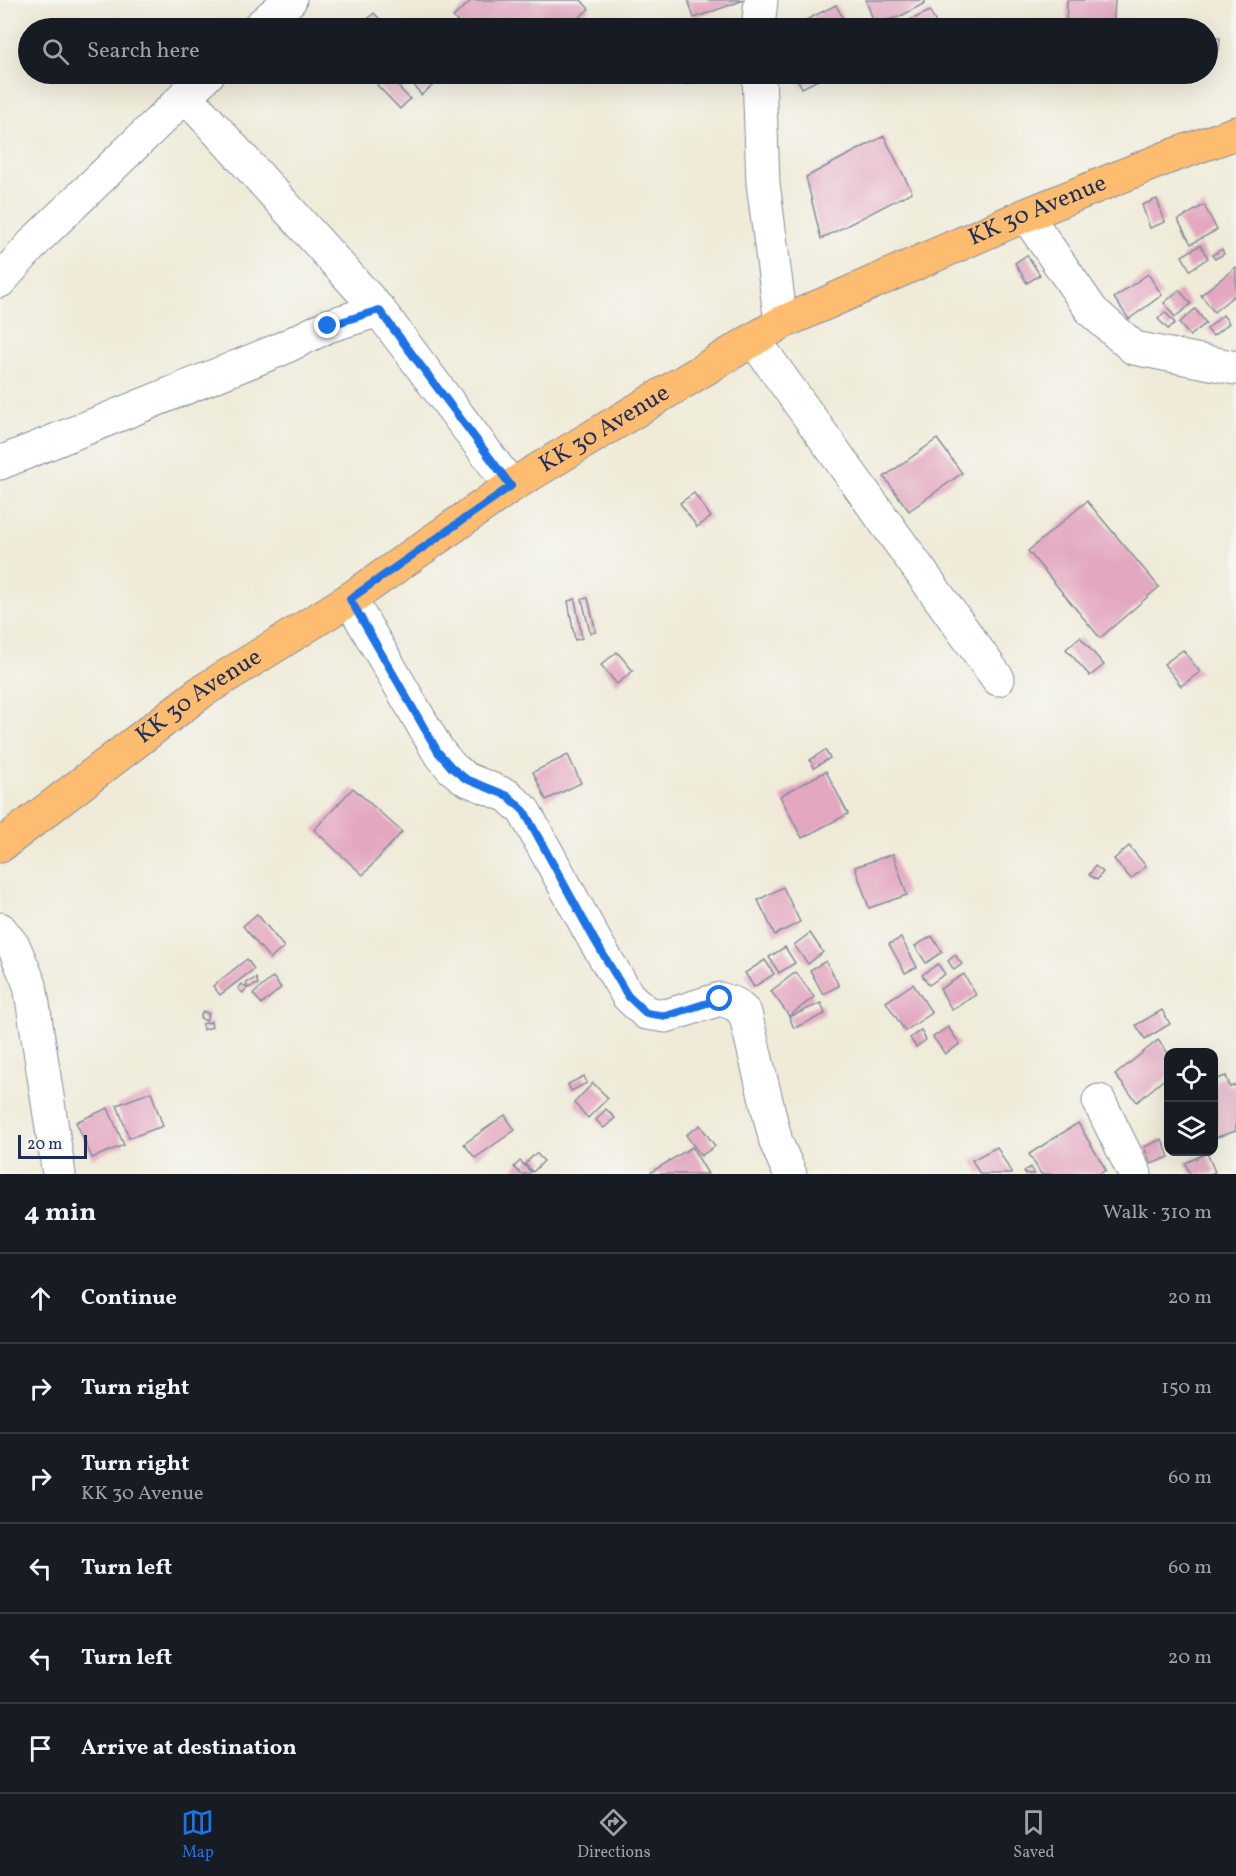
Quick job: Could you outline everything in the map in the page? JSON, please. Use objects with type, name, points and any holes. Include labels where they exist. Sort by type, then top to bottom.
[{"type":"main road","name":"KK 30 Avenue","points":[[0,846],[201,692],[350,599],[511,486],[781,323],[1026,215],[1166,158],[1236,133]]},
{"type":"street","points":[[269,18],[290,0]]},
{"type":"street","points":[[759,18],[761,0]]},
{"type":"street","points":[[0,281],[38,238],[197,84],[379,310],[511,486]]},
{"type":"street","points":[[759,84],[763,183],[781,323]]},
{"type":"street","points":[[1026,215],[1092,311],[1134,348],[1236,368]]},
{"type":"street","points":[[0,463],[281,349],[328,326],[379,310]]},
{"type":"street","points":[[753,340],[998,679]]},
{"type":"street","points":[[350,599],[438,752],[466,779],[508,796],[524,811],[628,996],[646,1013],[666,1016],[720,999],[735,1004],[745,1013],[776,1142],[790,1174]]},
{"type":"street","points":[[0,929],[14,947],[30,985],[59,1174]]},
{"type":"street","points":[[1099,1101],[1135,1174]]},
{"type":"building","points":[[472,0],[581,0],[589,9],[578,18],[453,17]]},
{"type":"building","points":[[688,0],[744,0],[694,18]]},
{"type":"building","points":[[866,0],[925,0],[925,3],[899,17],[872,18]]},
{"type":"building","points":[[1067,0],[1115,0],[1114,18],[1066,18]]},
{"type":"building","points":[[836,5],[843,18],[810,18]]},
{"type":"building","points":[[930,11],[933,18],[915,18]]},
{"type":"building","points":[[374,13],[379,18],[369,18]]},
{"type":"building","points":[[396,84],[410,99],[400,109],[377,85]]},
{"type":"building","points":[[415,84],[435,84],[421,95]]},
{"type":"building","points":[[884,136],[912,192],[821,239],[806,177]]},
{"type":"building","points":[[1157,199],[1165,222],[1150,228],[1142,205]]},
{"type":"building","points":[[1204,205],[1217,230],[1191,244],[1178,220]]},
{"type":"building","points":[[1200,245],[1208,258],[1190,270],[1182,256]]},
{"type":"building","points":[[1222,249],[1224,254],[1215,259],[1212,255]]},
{"type":"building","points":[[1027,255],[1040,275],[1027,283],[1015,263]]},
{"type":"building","points":[[1236,267],[1236,294],[1214,312],[1201,295]]},
{"type":"building","points":[[1148,274],[1162,295],[1129,319],[1114,298]]},
{"type":"building","points":[[1179,290],[1191,304],[1175,317],[1164,303]]},
{"type":"building","points":[[1195,309],[1206,323],[1190,336],[1179,323]]},
{"type":"building","points":[[1165,312],[1175,323],[1168,329],[1158,319]]},
{"type":"building","points":[[1223,315],[1229,323],[1213,336],[1207,329]]},
{"type":"building","points":[[937,439],[962,473],[909,511],[884,477]]},
{"type":"building","points":[[694,493],[711,517],[697,527],[680,503]]},
{"type":"building","points":[[1087,501],[1159,587],[1100,638],[1028,551]]},
{"type":"building","points":[[588,598],[596,632],[590,633],[582,599]]},
{"type":"building","points":[[575,599],[582,638],[575,640],[568,601]]},
{"type":"building","points":[[1080,637],[1104,665],[1090,676],[1066,649]]},
{"type":"building","points":[[1183,650],[1200,672],[1181,686],[1164,664]]},
{"type":"building","points":[[617,652],[633,671],[617,684],[601,665]]},
{"type":"building","points":[[825,750],[830,758],[814,768],[810,760]]},
{"type":"building","points":[[568,755],[581,783],[546,800],[533,772]]},
{"type":"building","points":[[826,771],[848,814],[802,838],[780,796]]},
{"type":"building","points":[[353,788],[402,832],[363,875],[314,830]]},
{"type":"building","points":[[1129,846],[1146,866],[1131,879],[1114,859]]},
{"type":"building","points":[[893,854],[907,895],[869,908],[855,867]]},
{"type":"building","points":[[1095,866],[1103,872],[1097,880],[1089,875]]},
{"type":"building","points":[[783,887],[800,922],[775,935],[758,900]]},
{"type":"building","points":[[257,914],[284,947],[270,959],[243,926]]},
{"type":"building","points":[[810,933],[823,952],[808,964],[794,945]]},
{"type":"building","points":[[932,936],[942,952],[926,963],[915,946]]},
{"type":"building","points":[[901,938],[917,967],[905,973],[889,944]]},
{"type":"building","points":[[785,947],[795,963],[779,973],[769,957]]},
{"type":"building","points":[[955,955],[962,964],[954,970],[948,961]]},
{"type":"building","points":[[247,959],[254,969],[220,995],[213,986]]},
{"type":"building","points":[[765,960],[774,974],[754,987],[745,973]]},
{"type":"building","points":[[826,961],[839,986],[823,994],[810,970]]},
{"type":"building","points":[[938,964],[945,974],[929,985],[922,975]]},
{"type":"building","points":[[796,972],[814,997],[789,1016],[771,991]]},
{"type":"building","points":[[964,974],[976,995],[952,1010],[940,989]]},
{"type":"building","points":[[273,977],[281,988],[262,1004],[253,994]]},
{"type":"building","points":[[256,978],[258,984],[248,988],[246,983]]},
{"type":"building","points":[[242,984],[247,988],[243,993],[238,989]]},
{"type":"building","points":[[913,984],[932,1013],[905,1031],[886,1002]]},
{"type":"building","points":[[821,1003],[825,1014],[794,1028],[789,1017]]},
{"type":"building","points":[[1162,1010],[1170,1024],[1145,1039],[1136,1025]]},
{"type":"building","points":[[203,1011],[209,1014],[206,1021],[200,1018]]},
{"type":"building","points":[[211,1022],[212,1027],[203,1030],[202,1024]]},
{"type":"building","points":[[948,1027],[960,1044],[945,1054],[933,1037]]},
{"type":"building","points":[[921,1030],[926,1040],[916,1047],[910,1038]]},
{"type":"building","points":[[1158,1040],[1164,1048],[1164,1079],[1137,1102],[1115,1075]]},
{"type":"building","points":[[584,1076],[587,1083],[571,1091],[568,1084]]},
{"type":"building","points":[[1226,1076],[1230,1087],[1236,1085],[1236,1131],[1218,1137],[1218,1102],[1218,1079]]},
{"type":"building","points":[[593,1083],[608,1098],[588,1118],[574,1103]]},
{"type":"building","points":[[151,1092],[163,1126],[129,1138],[117,1105]]},
{"type":"building","points":[[108,1108],[124,1145],[92,1158],[76,1122]]},
{"type":"building","points":[[606,1109],[615,1118],[604,1128],[596,1120]]},
{"type":"building","points":[[505,1115],[515,1130],[475,1158],[464,1144]]},
{"type":"building","points":[[1078,1123],[1106,1170],[1099,1174],[1041,1174],[1029,1154]]},
{"type":"building","points":[[700,1125],[715,1146],[701,1156],[686,1135]]},
{"type":"building","points":[[1162,1139],[1164,1156],[1169,1157],[1151,1164],[1144,1147]]},
{"type":"building","points":[[692,1147],[708,1174],[648,1174]]},
{"type":"building","points":[[997,1147],[1012,1174],[980,1174],[972,1160]]},
{"type":"building","points":[[536,1153],[544,1161],[533,1172],[525,1164]]},
{"type":"building","points":[[1200,1156],[1208,1156],[1215,1172],[1190,1174],[1185,1163]]},
{"type":"building","points":[[520,1161],[531,1172],[521,1174],[514,1167]]},
{"type":"building","points":[[1031,1167],[1034,1174],[1025,1174],[1024,1171]]},
{"type":"route","points":[[328,326],[379,310],[511,486],[350,599],[438,752],[466,779],[508,796],[524,811],[628,996],[646,1013],[666,1016],[720,999]]}]
